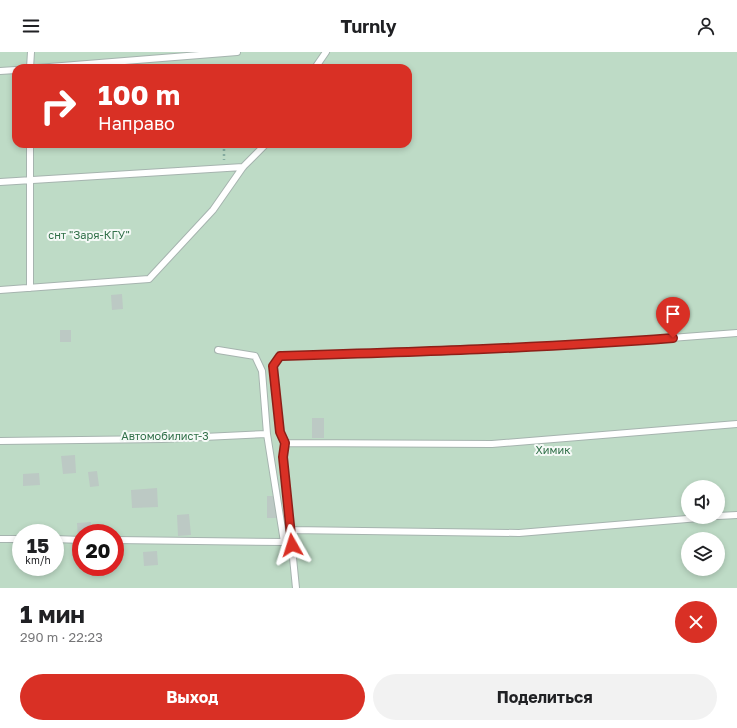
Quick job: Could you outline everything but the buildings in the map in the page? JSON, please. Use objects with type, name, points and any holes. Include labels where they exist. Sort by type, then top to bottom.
[{"type":"lane","points":[[30,52],[30,64]]},
{"type":"lane","points":[[87,64],[237,52]]},
{"type":"lane","points":[[318,64],[326,52]]},
{"type":"lane","points":[[0,71],[12,70]]},
{"type":"lane","points":[[30,148],[30,288]]},
{"type":"lane","points":[[0,290],[150,279],[213,210],[243,167],[262,148]]},
{"type":"lane","points":[[0,182],[243,167]]},
{"type":"lane","points":[[296,588],[283,457],[285,443],[280,432],[273,366],[280,356],[578,345],[737,333]]},
{"type":"lane","points":[[124,540],[284,542],[267,434],[262,371],[255,356],[218,350]]},
{"type":"lane","points":[[285,443],[492,444],[737,424]]},
{"type":"lane","points":[[0,441],[162,439],[267,434]]},
{"type":"lane","points":[[725,516],[737,515]]},
{"type":"lane","points":[[290,530],[519,533],[681,520]]},
{"type":"lane","points":[[0,539],[12,539]]},
{"type":"path","points":[[224,148],[224,168]]},
{"type":"green space","points":[[0,52],[737,52],[737,588],[0,588]]},
{"type":"route","points":[[292,545],[283,457],[285,443],[280,432],[273,366],[280,356],[578,345],[673,338]]},
{"type":"park label","name":"снт \"Заря-КГУ\"","points":[[89,234]]},
{"type":"park label","name":"Автомобилист-3","points":[[165,435]]},
{"type":"park label","name":"Химик","points":[[553,449]]}]
